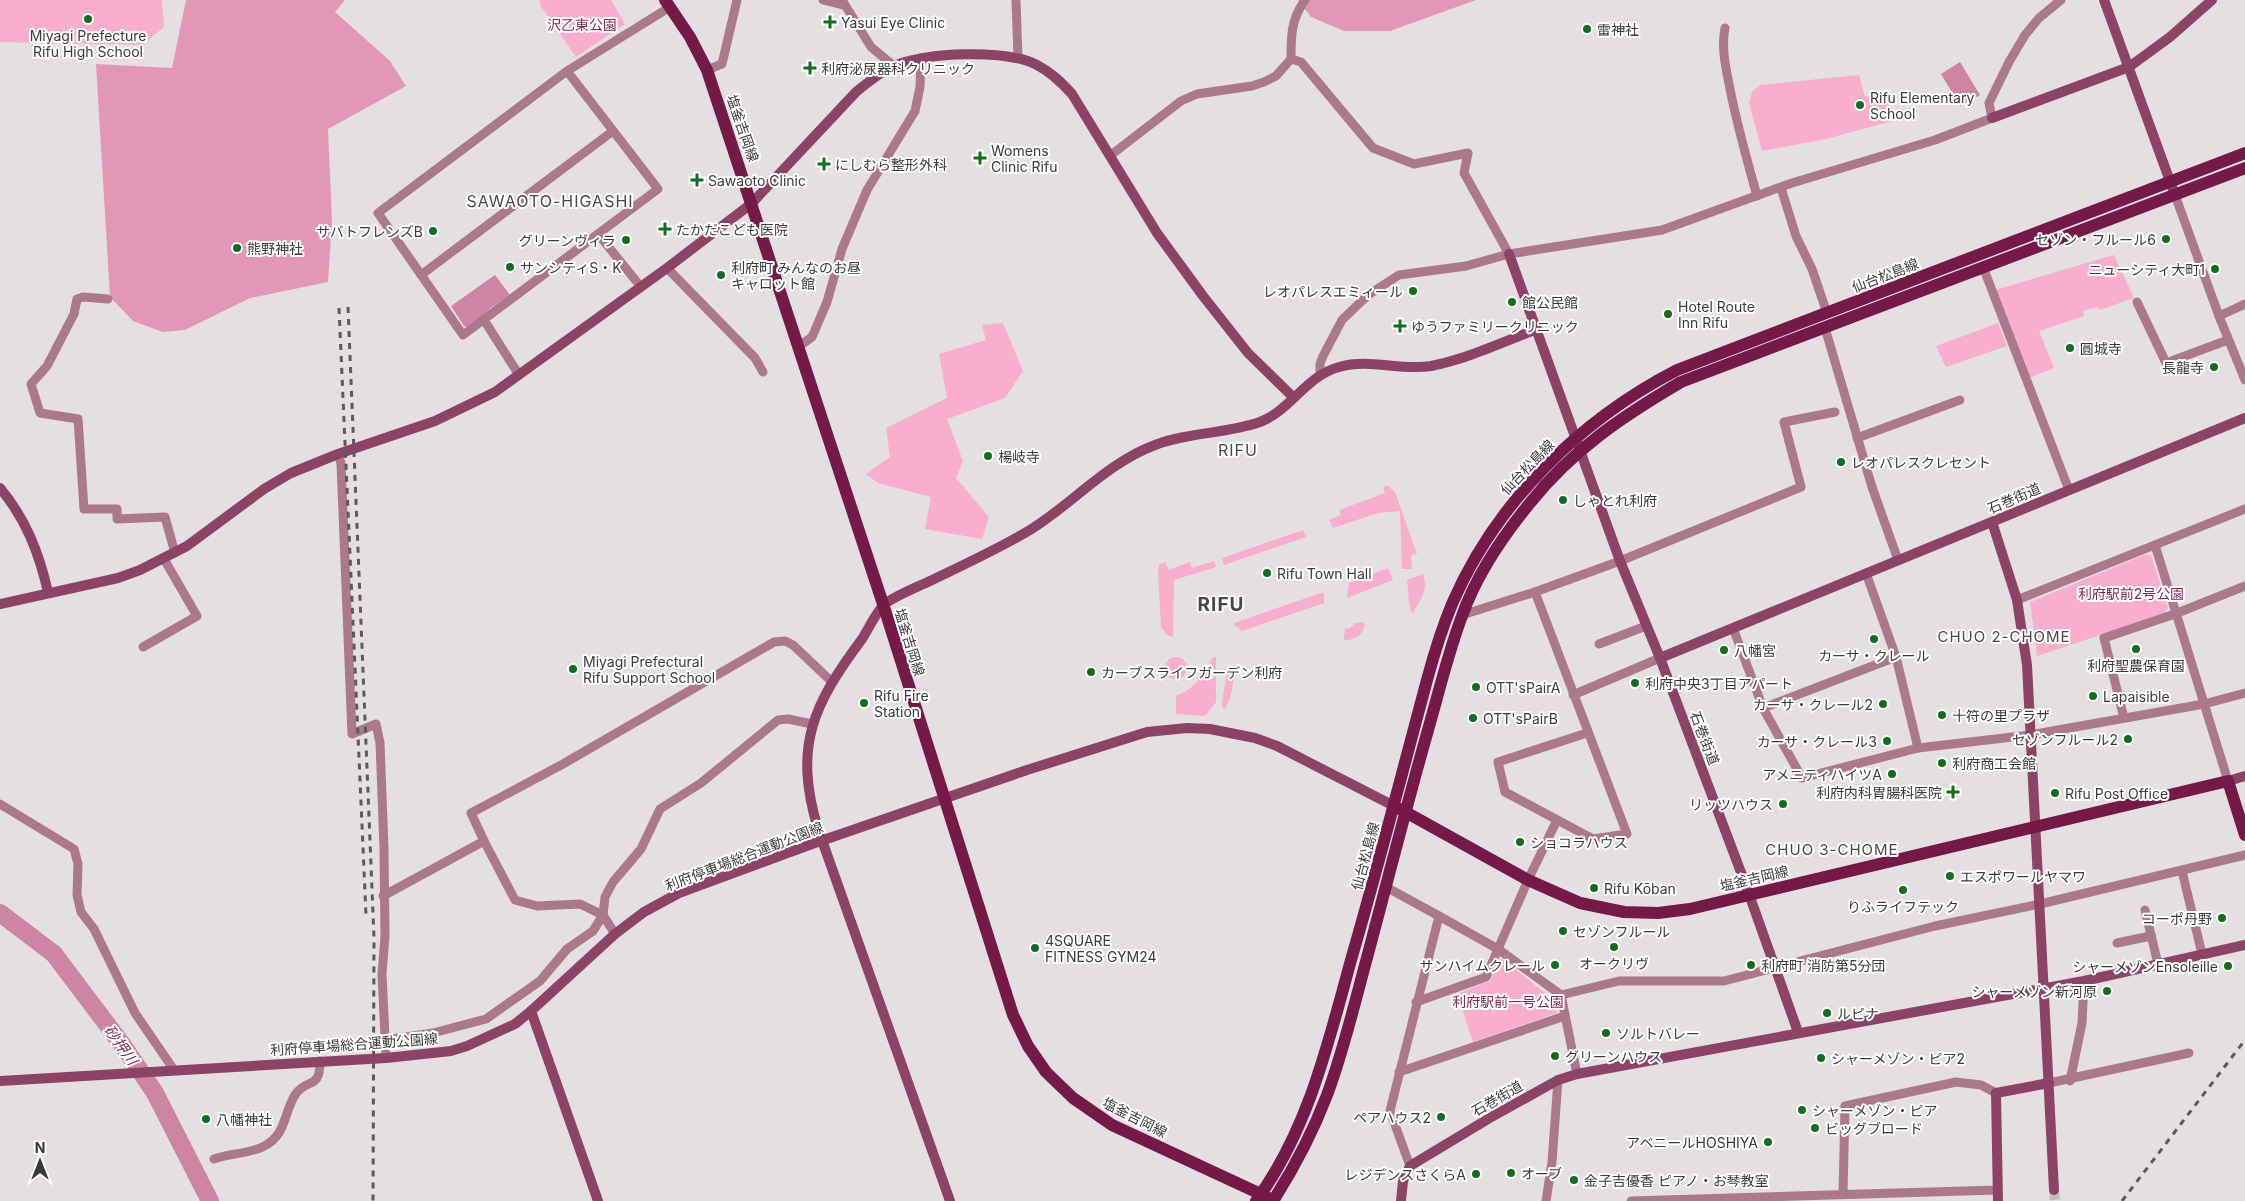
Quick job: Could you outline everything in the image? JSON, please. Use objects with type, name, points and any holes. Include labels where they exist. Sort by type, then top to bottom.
[{"type":"main road","name":"塩釜吉岡線","points":[[667,3],[690,37],[707,70],[883,604],[1012,1015],[1028,1046],[1046,1072],[1073,1098],[1112,1125],[1258,1197],[1274,1201]]},
{"type":"main road","name":"仙台松島線","points":[[1258,1197],[1272,1177],[1302,1119],[1318,1076],[1399,809],[1462,615],[1479,580],[1517,520],[1531,500],[1579,444],[1632,395],[1677,370],[2245,153]]},
{"type":"main road","name":"仙台松島線","points":[[1274,1201],[1313,1128],[1328,1093],[1386,887],[1399,809],[1438,642],[1466,575],[1506,512],[1538,475],[1579,444],[1681,382],[2245,168]]},
{"type":"main road","name":"塩釜吉岡線","points":[[1399,809],[1528,880],[1580,903],[1624,912],[1658,913],[1690,909],[2228,781]]},
{"type":"main road","points":[[2228,781],[2245,836]]},
{"type":"street","points":[[707,70],[722,64],[737,0]]},
{"type":"street","points":[[823,0],[842,2],[871,47],[894,66]]},
{"type":"street","points":[[1016,0],[1018,58]]},
{"type":"street","points":[[1111,154],[1181,102],[1197,94],[1252,86],[1276,76],[1292,59],[1291,31],[1296,12],[1305,0]]},
{"type":"street","points":[[1992,118],[1989,103],[2009,62],[2025,35],[2039,18],[2061,0]]},
{"type":"street","points":[[2104,0],[2219,316],[2245,380]]},
{"type":"street","points":[[1320,374],[1320,364],[1323,356],[1342,320],[1355,306],[1382,284],[1399,275],[1466,266],[1509,254],[1662,230],[1756,196],[1936,140],[2129,67],[2170,37],[2212,0]]},
{"type":"street","points":[[567,71],[658,189],[464,335],[378,213],[567,71],[667,3]]},
{"type":"street","points":[[1725,28],[1722,45],[1738,128],[1756,196]]},
{"type":"street","points":[[0,604],[118,578],[164,559],[203,535],[264,489],[292,473],[338,454],[435,421],[495,392],[667,268],[751,204],[856,92],[873,78],[894,66],[921,58],[970,54],[1018,58],[1035,64],[1056,77],[1072,94],[1111,154],[1157,233],[1203,296],[1248,353],[1294,397]]},
{"type":"street","points":[[798,347],[812,337],[828,302],[842,249],[860,204],[915,111],[920,87],[921,58]]},
{"type":"street","points":[[1292,59],[1301,62],[1372,148],[1414,164],[1468,152],[1464,173],[1509,254],[1620,561],[1660,658],[1573,695]]},
{"type":"street","points":[[421,275],[613,131]]},
{"type":"street","points":[[1781,188],[1796,236],[1812,270],[1827,313]]},
{"type":"street","points":[[598,234],[640,286]]},
{"type":"street","points":[[667,268],[755,358],[763,372]]},
{"type":"street","points":[[1982,268],[2069,490]]},
{"type":"street","points":[[108,299],[83,297],[77,299],[74,314],[47,366],[31,384],[40,413],[78,419],[84,510],[117,510],[117,519],[165,517],[175,553]]},
{"type":"street","points":[[2137,302],[2166,363],[2228,340]]},
{"type":"street","points":[[2219,316],[2245,304]]},
{"type":"street","points":[[484,320],[519,375]]},
{"type":"street","points":[[1826,328],[1872,487],[1898,560]]},
{"type":"street","points":[[950,1201],[823,840],[813,810],[807,775],[807,758],[812,724],[832,682],[871,627],[883,604],[980,557],[1031,529],[1136,453],[1156,444],[1257,423],[1276,413],[1320,374],[1337,367],[1364,363],[1404,367],[1430,366],[1455,360],[1537,329]]},
{"type":"street","points":[[1857,438],[1960,400]]},
{"type":"street","points":[[1462,615],[1535,592],[1620,561],[1801,487],[1784,422],[1835,412]]},
{"type":"street","name":"石巻街道","points":[[1410,1166],[1558,1080],[1577,1074],[1798,1032],[1750,895],[1660,658],[2245,418]]},
{"type":"street","points":[[338,454],[341,464],[352,734],[376,724],[380,743],[385,936],[382,974],[386,1058]]},
{"type":"street","points":[[0,488],[24,521],[33,541],[48,592]]},
{"type":"street","points":[[2017,600],[2245,509]]},
{"type":"street","points":[[1992,522],[2017,600],[2027,665],[2054,1190]]},
{"type":"street","points":[[2155,545],[2228,781],[2245,776]]},
{"type":"street","points":[[143,647],[197,616],[164,559]]},
{"type":"street","points":[[1866,573],[1896,657],[1918,748]]},
{"type":"street","points":[[2124,718],[2104,638],[2175,614],[2245,586]]},
{"type":"street","points":[[1535,592],[1627,834],[1594,839],[1505,792],[1498,762],[1587,733]]},
{"type":"street","points":[[1599,644],[1646,626]]},
{"type":"street","points":[[1733,628],[1763,708],[1802,778],[1918,748],[2030,735],[2204,704],[2245,693]]},
{"type":"street","points":[[615,934],[603,915],[580,904],[537,906],[515,900],[471,813],[563,764],[774,642],[785,641],[793,645],[832,682]]},
{"type":"street","points":[[1763,708],[1896,657]]},
{"type":"street","points":[[386,1040],[433,1033],[486,1019],[540,981],[567,949],[592,930],[603,915],[605,897],[613,882],[641,849],[660,808],[700,783],[778,720],[788,719],[812,724]]},
{"type":"street","name":"利府停車場総合運動公園線","points":[[0,1081],[386,1058],[441,1052],[467,1046],[514,1024],[531,1011],[615,934],[644,912],[679,893],[823,840],[1127,737],[1187,728],[1232,732],[1263,741],[1399,809]]},
{"type":"street","points":[[0,804],[74,849],[78,864],[77,895],[81,912],[94,928],[135,1013],[174,1070]]},
{"type":"street","points":[[1416,1002],[1486,977],[1528,880],[1557,820]]},
{"type":"street","points":[[383,896],[484,841]]},
{"type":"street","points":[[1561,996],[1619,981],[1724,981],[1935,926],[2040,904],[2245,855]]},
{"type":"street","points":[[2182,871],[2202,954]]},
{"type":"street","points":[[1386,887],[1498,949],[1561,996],[1577,1074]]},
{"type":"street","points":[[2144,910],[2158,964]]},
{"type":"street","points":[[1401,1201],[1403,1181],[1410,1166],[1390,1111],[1439,916]]},
{"type":"street","points":[[2117,943],[2151,936]]},
{"type":"street","points":[[1798,1032],[2084,981],[2245,945]]},
{"type":"street","points":[[2070,1081],[2082,1023],[2084,981]]},
{"type":"street","points":[[531,1011],[598,1201]]},
{"type":"street","points":[[1399,1072],[1565,1016]]},
{"type":"street","points":[[1843,1194],[1845,1106],[1956,1082],[1980,1085],[1996,1093],[2070,1081],[2189,1053]]},
{"type":"street","points":[[214,1159],[261,1148],[277,1137],[295,1094],[316,1080],[320,1074],[320,1061]]},
{"type":"street","points":[[1546,1201],[1552,1162],[1558,1080]]},
{"type":"street","points":[[1996,1093],[1998,1201]]},
{"type":"street","points":[[1630,1201],[1997,1190]]},
{"type":"street","points":[[1936,1191],[1936,1201]]},
{"type":"green space","name":"Miyagi Prefecture Rifu High School","points":[[0,0],[162,0],[164,27],[142,45],[0,42]]},
{"type":"green space","name":"沢乙東公園","points":[[540,0],[611,0],[625,24],[576,57],[540,5]]},
{"type":"green space","points":[[1859,75],[1865,97],[1886,92],[1892,121],[1826,139],[1762,151],[1749,103],[1752,92],[1760,85]]},
{"type":"green space","points":[[2114,255],[2134,298],[2100,310],[2097,307],[2083,311],[2084,316],[2039,331],[2054,368],[2029,378],[1995,290]]},
{"type":"green space","points":[[1003,323],[1023,371],[1005,398],[947,419],[963,461],[956,478],[989,517],[982,539],[925,529],[931,497],[878,483],[866,474],[890,457],[886,428],[947,398],[939,354],[986,340],[982,325]]},
{"type":"green space","points":[[1998,323],[2007,346],[1946,367],[1936,346]]},
{"type":"green space","points":[[1388,486],[1395,492],[1417,554],[1411,555],[1412,569],[1402,569],[1400,511],[1378,513],[1333,528],[1329,520],[1341,515],[1339,510],[1385,493],[1383,487]]},
{"type":"green space","points":[[1303,530],[1306,537],[1224,565],[1222,558]]},
{"type":"green space","name":"利府駅前2号公園","points":[[2144,555],[2151,555],[2168,608],[2164,614],[2037,656],[2030,602]]},
{"type":"green space","points":[[1214,561],[1216,567],[1174,580],[1173,637],[1167,635],[1161,627],[1159,565],[1165,562],[1169,570],[1190,562],[1192,568]]},
{"type":"green space","points":[[1388,568],[1393,580],[1347,598],[1349,583]]},
{"type":"green space","points":[[1423,574],[1425,580],[1424,590],[1421,600],[1412,614],[1407,580]]},
{"type":"green space","points":[[1324,592],[1324,603],[1242,631],[1237,626],[1235,627],[1234,623]]},
{"type":"green space","points":[[1362,622],[1365,624],[1360,634],[1355,638],[1344,640],[1345,628],[1349,629],[1355,623]]},
{"type":"green space","points":[[1176,657],[1184,660],[1187,668],[1184,676],[1176,679],[1168,676],[1165,668],[1168,660]]},
{"type":"green space","points":[[1213,657],[1216,657],[1216,674],[1211,670],[1205,676],[1210,681],[1216,676],[1216,702],[1205,716],[1176,714],[1176,696],[1189,689],[1199,680]]},
{"type":"green space","points":[[1238,666],[1240,674],[1234,676],[1231,695],[1225,709],[1222,707],[1226,670]]},
{"type":"green space","name":"利府駅前一号公園","points":[[1501,958],[1554,1000],[1557,1013],[1473,1042],[1457,994],[1490,981]]},
{"type":"shaded area","points":[[186,0],[345,0],[335,12],[390,61],[406,86],[328,129],[332,220],[328,282],[250,298],[185,330],[163,332],[133,321],[110,297],[96,64],[172,68]]},
{"type":"shaded area","points":[[1298,0],[1476,0],[1390,31],[1344,31],[1311,17]]},
{"type":"shaded area","points":[[1960,62],[1980,95],[1960,106],[1941,74]]},
{"type":"shaded area","points":[[495,275],[510,295],[489,309],[489,312],[470,328],[464,326],[451,306]]},
{"type":"waterway","name":"砂押川","points":[[0,913],[54,954],[124,1047],[155,1093],[210,1201]]},
{"type":"tunnel","points":[[2054,1190],[2055,1201]]},
{"type":"railway","points":[[348,307],[374,938],[373,1201]]},
{"type":"railway","points":[[339,308],[366,915]]},
{"type":"railway","points":[[2122,1201],[2245,1040]]},
{"type":"place","name":"Miyagi Prefecture Rifu High School","points":[[88,19]]},
{"type":"place","name":"Yasui Eye Clinic","points":[[830,22]]},
{"type":"place","name":"雷神社","points":[[1587,29]]},
{"type":"place","name":"利府泌尿器科クリニック","points":[[810,68]]},
{"type":"place","name":"Rifu Elementary School","points":[[1860,105]]},
{"type":"place","name":"Womens Clinic Rifu","points":[[980,158]]},
{"type":"place","name":"にしむら整形外科","points":[[824,164]]},
{"type":"place","name":"Sawaoto Clinic","points":[[697,180]]},
{"type":"place","name":"たかだこども医院","points":[[665,229]]},
{"type":"place","name":"サバトフレンズB","points":[[433,231]]},
{"type":"place","name":"セゾン・フルール6","points":[[2166,239]]},
{"type":"place","name":"グリーンヴィラ","points":[[626,240]]},
{"type":"place","name":"熊野神社","points":[[237,248]]},
{"type":"place","name":"サンシティS・K","points":[[510,267]]},
{"type":"place","name":"ニューシティ大町1","points":[[2215,269]]},
{"type":"place","name":"利府町 みんなのお昼 キャロット館","points":[[721,275]]},
{"type":"place","name":"レオパレスエミィール","points":[[1413,291]]},
{"type":"place","name":"館公民館","points":[[1512,302]]},
{"type":"place","name":"Hotel Route Inn Rifu","points":[[1668,314]]},
{"type":"place","name":"ゆうファミリークリニック","points":[[1400,326]]},
{"type":"place","name":"圓城寺","points":[[2070,348]]},
{"type":"place","name":"長龍寺","points":[[2214,367]]},
{"type":"place","name":"楊岐寺","points":[[988,456]]},
{"type":"place","name":"レオパレスクレセント","points":[[1841,462]]},
{"type":"place","name":"しゃとれ利府","points":[[1563,500]]},
{"type":"place","name":"Rifu Town Hall","points":[[1267,573]]},
{"type":"place","name":"カーサ・クレール","points":[[1874,639]]},
{"type":"place","name":"利府聖農保育園","points":[[2136,649]]},
{"type":"place","name":"八幡宮","points":[[1724,650]]},
{"type":"place","name":"Miyagi Prefectural Rifu Support School","points":[[573,669]]},
{"type":"place","name":"カーブスライフガーデン利府","points":[[1091,672]]},
{"type":"place","name":"利府中央3丁目アパート","points":[[1635,683]]},
{"type":"place","name":"OTT'sPairA","points":[[1476,687]]},
{"type":"place","name":"Lapaisible","points":[[2093,696]]},
{"type":"place","name":"Rifu Fire Station","points":[[864,703]]},
{"type":"place","name":"カーサ・クレール2","points":[[1883,704]]},
{"type":"place","name":"十符の里プラザ","points":[[1942,715]]},
{"type":"place","name":"OTT'sPairB","points":[[1473,718]]},
{"type":"place","name":"セゾンフルール2","points":[[2128,739]]},
{"type":"place","name":"カーサ・クレール3","points":[[1887,741]]},
{"type":"place","name":"利府商工会館","points":[[1942,763]]},
{"type":"place","name":"アメニティハイツA","points":[[1892,774]]},
{"type":"place","name":"利府内科胃腸科医院","points":[[1953,792]]},
{"type":"place","name":"Rifu Post Office","points":[[2055,793]]},
{"type":"place","name":"リッツハウス","points":[[1783,804]]},
{"type":"place","name":"ショコラハウス","points":[[1520,842]]},
{"type":"place","name":"エスポワールヤマワ","points":[[1950,876]]},
{"type":"place","name":"Rifu Kōban","points":[[1594,888]]},
{"type":"place","name":"りふライフテック","points":[[1903,890]]},
{"type":"place","name":"コーポ丹野","points":[[2222,918]]},
{"type":"place","name":"セゾンフルール","points":[[1563,931]]},
{"type":"place","name":"オークリヴ","points":[[1614,947]]},
{"type":"place","name":"4SQUARE FITNESS GYM24","points":[[1035,948]]},
{"type":"place","name":"サンハイムクレール","points":[[1555,965]]},
{"type":"place","name":"利府町 消防第5分団","points":[[1751,965]]},
{"type":"place","name":"シャーメゾンEnsoleille","points":[[2228,966]]},
{"type":"place","name":"シャーメゾン新河原","points":[[2107,991]]},
{"type":"place","name":"ルピナ","points":[[1827,1013]]},
{"type":"place","name":"ソルトバレー","points":[[1606,1033]]},
{"type":"place","name":"グリーンハウス","points":[[1555,1056]]},
{"type":"place","name":"シャーメゾン・ピア2","points":[[1821,1058]]},
{"type":"place","name":"シャーメゾン・ピア","points":[[1802,1110]]},
{"type":"place","name":"ペアハウス2","points":[[1441,1117]]},
{"type":"place","name":"八幡神社","points":[[206,1119]]},
{"type":"place","name":"ビッグブロード","points":[[1815,1128]]},
{"type":"place","name":"アベニールHOSHIYA","points":[[1768,1142]]},
{"type":"place","name":"オーブ","points":[[1511,1173]]},
{"type":"place","name":"レジデンスさくらA","points":[[1476,1174]]},
{"type":"place","name":"金子吉優香 ピアノ・お琴教室","points":[[1574,1180]]},
{"type":"district","name":"SAWAOTO-HIGASHI","points":[[550,201]]},
{"type":"district","name":"RIFU","points":[[1238,450]]},
{"type":"district","name":"RIFU","points":[[1221,604]]},
{"type":"district","name":"CHUO 2-CHOME","points":[[2004,636]]},
{"type":"district","name":"CHUO 3-CHOME","points":[[1832,849]]}]
